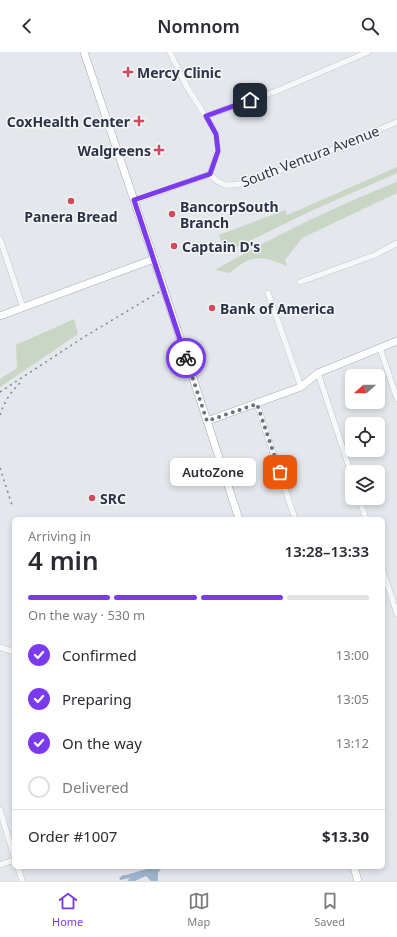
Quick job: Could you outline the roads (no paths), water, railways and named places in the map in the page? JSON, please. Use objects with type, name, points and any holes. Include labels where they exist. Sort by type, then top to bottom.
[{"type":"main road","points":[[84,52],[154,259],[238,517]]},
{"type":"main road","points":[[0,316],[154,259]]},
{"type":"main road","points":[[207,421],[257,404],[300,387],[318,373],[397,341]]},
{"type":"main road","points":[[355,869],[358,881]]},
{"type":"street","points":[[134,200],[210,174],[218,151],[216,134],[187,87],[170,52]]},
{"type":"street","points":[[206,116],[279,90],[368,52]]},
{"type":"street","name":"South Ventura Avenue","points":[[210,174],[217,181],[225,185],[232,186],[246,183],[308,160],[397,122]]},
{"type":"street","points":[[0,239],[23,308]]},
{"type":"street","points":[[300,282],[376,255],[397,243]]},
{"type":"street","points":[[268,293],[300,387]]},
{"type":"street","points":[[380,348],[397,399]]},
{"type":"street","points":[[318,373],[348,465]]},
{"type":"street","points":[[257,404],[294,517]]},
{"type":"street","points":[[361,505],[365,517]]},
{"type":"street","points":[[385,577],[397,614]]},
{"type":"street","points":[[0,647],[12,651]]},
{"type":"street","points":[[0,810],[12,849]]},
{"type":"street","points":[[0,865],[12,861]]},
{"type":"street","points":[[19,869],[22,881]]},
{"type":"water","points":[[147,869],[161,869],[158,873],[158,881],[151,881],[146,876],[135,881],[127,881],[130,878],[120,880],[119,878]]},
{"type":"railway","points":[[0,392],[84,337],[164,289]]},
{"type":"railway","points":[[0,415],[3,406],[13,390],[20,383]]},
{"type":"railway","points":[[0,468],[12,505]]},
{"type":"place","name":"Mercy Clinic","points":[[128,72]]},
{"type":"place","name":"CoxHealth Center","points":[[139,121]]},
{"type":"place","name":"Walgreens","points":[[159,150]]},
{"type":"place","name":"Panera Bread","points":[[71,201]]},
{"type":"place","name":"BancorpSouth Branch","points":[[172,214]]},
{"type":"place","name":"Captain D's","points":[[174,246]]},
{"type":"place","name":"Bank of America","points":[[212,308]]},
{"type":"place","name":"AutoZone","points":[[280,472]]},
{"type":"place","name":"SRC","points":[[92,498]]}]
